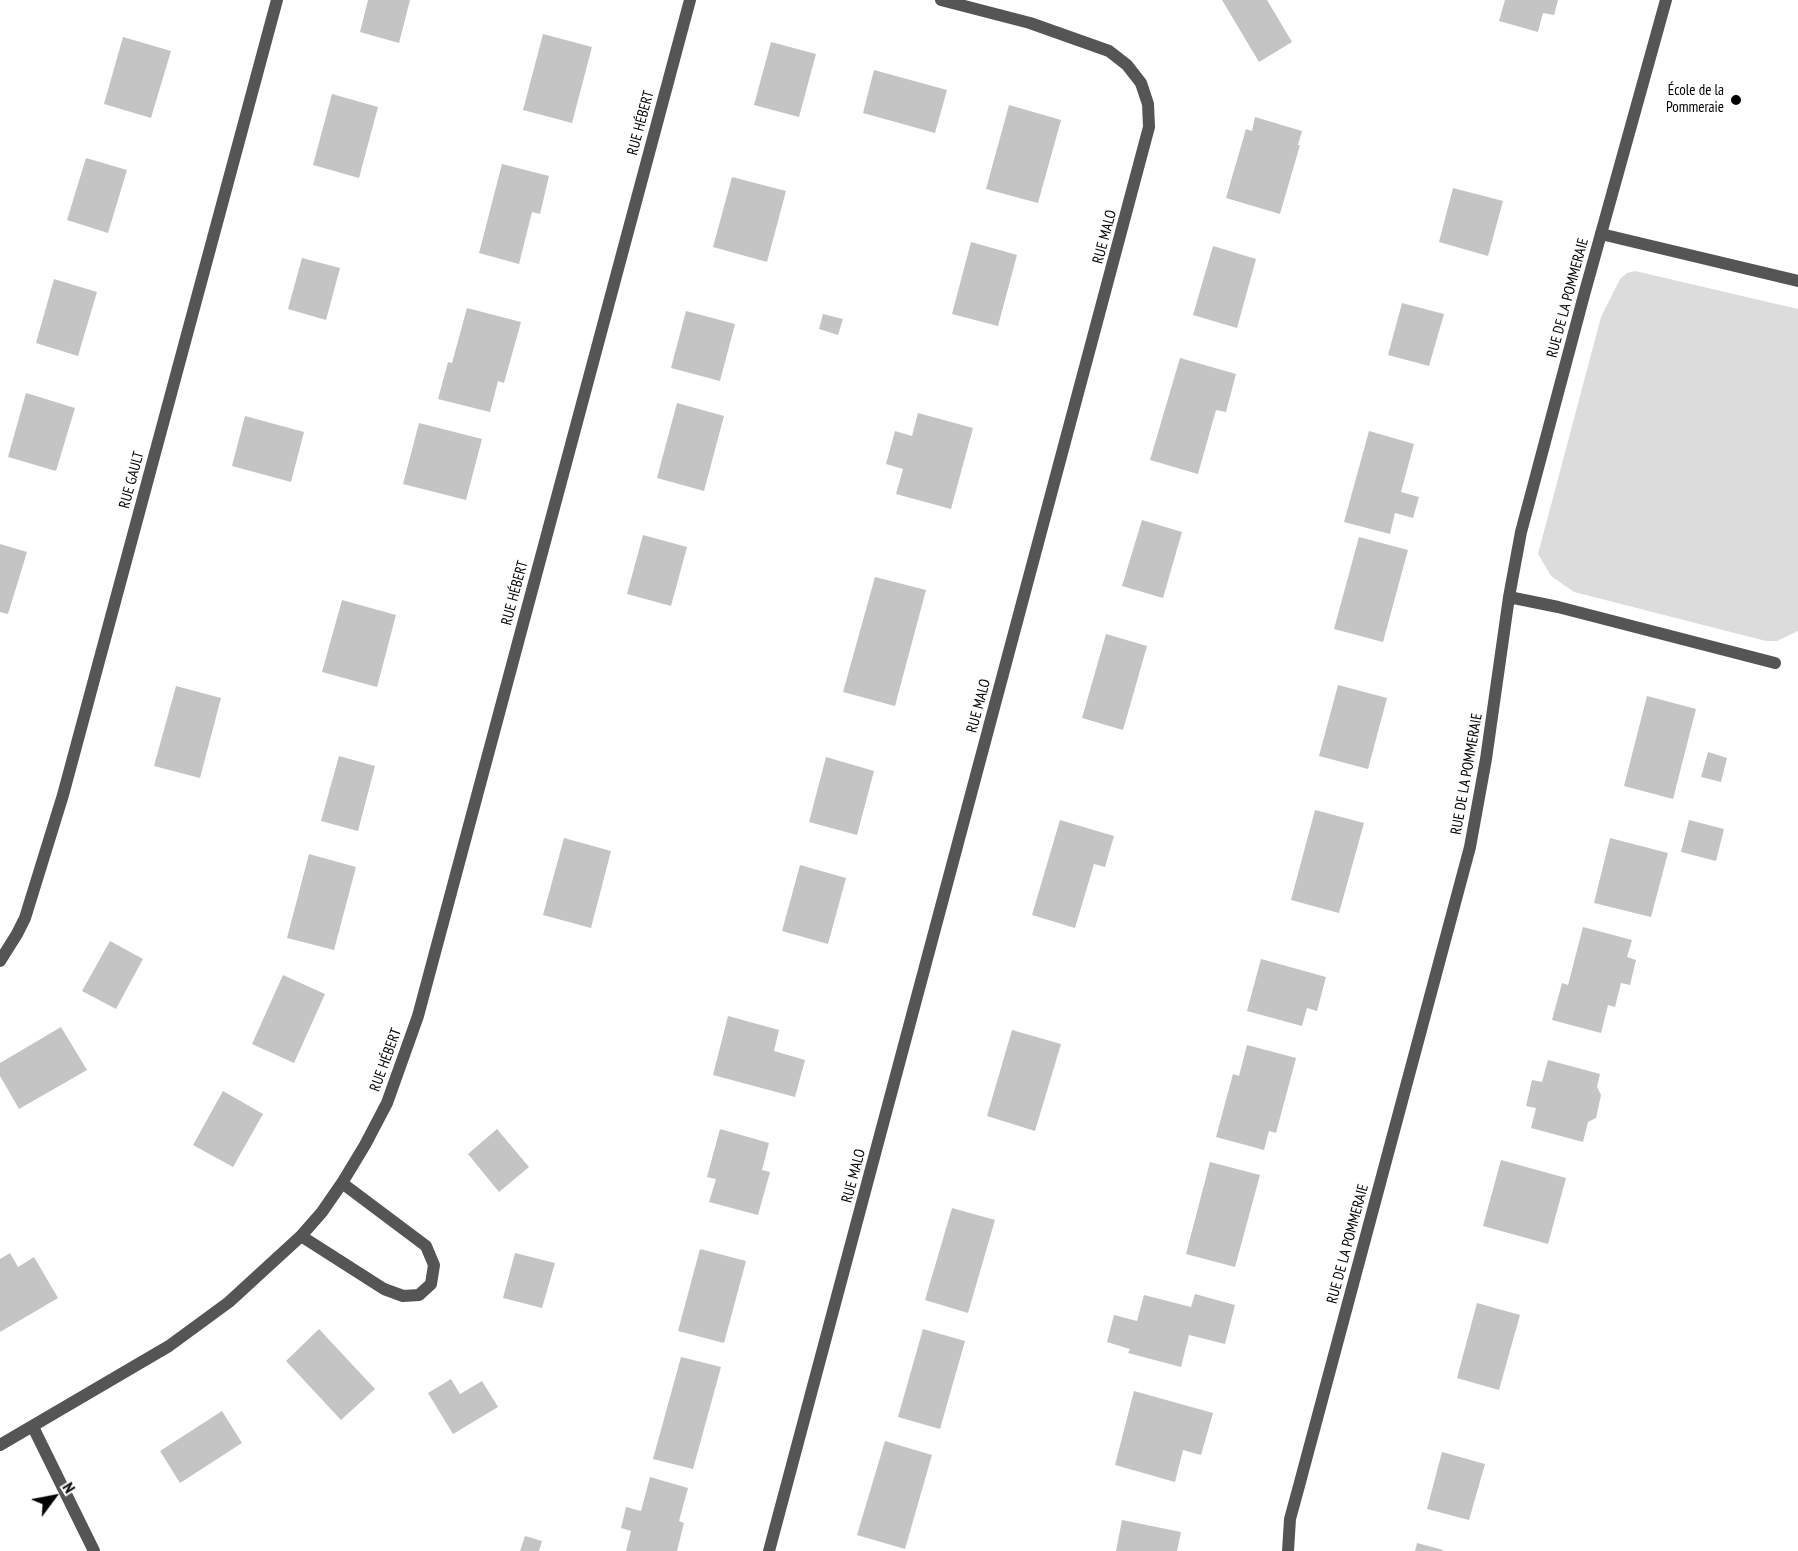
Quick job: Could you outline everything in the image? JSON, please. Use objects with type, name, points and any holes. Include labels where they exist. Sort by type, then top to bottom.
[{"type":"street","name":"RUE GAULT","points":[[0,961],[8,951],[25,918],[63,795],[277,0]]},
{"type":"street","name":"RUE HÉBERT","points":[[0,1445],[169,1346],[230,1302],[301,1236],[322,1212],[342,1183],[387,1103],[417,1016],[690,0]]},
{"type":"street","name":"RUE MALO","points":[[769,1551],[1149,127],[1148,104],[1141,82],[1127,64],[1109,51],[1030,23],[941,0]]},
{"type":"street","name":"RUE DE LA POMMERAIE","points":[[1288,1551],[1290,1519],[1470,847],[1521,532],[1666,0]]},
{"type":"street","points":[[1601,234],[1798,281]]},
{"type":"street","points":[[1509,597],[1569,610],[1775,663]]},
{"type":"street","points":[[301,1236],[384,1289],[403,1296],[420,1295],[430,1284],[434,1265],[426,1246],[342,1183]]},
{"type":"street","points":[[33,1427],[94,1551]]},
{"type":"shaded area","points":[[1635,271],[1798,309],[1798,631],[1777,641],[1766,641],[1574,592],[1551,576],[1538,554],[1601,317],[1620,279],[1627,273]]},
{"type":"building","points":[[368,0],[410,0],[399,43],[360,32]]},
{"type":"building","points":[[1222,0],[1267,0],[1292,42],[1259,62]]},
{"type":"building","points":[[1505,0],[1558,0],[1554,15],[1543,13],[1538,32],[1499,21]]},
{"type":"building","points":[[543,34],[592,47],[572,123],[523,110]]},
{"type":"building","points":[[123,37],[171,51],[151,118],[104,104]]},
{"type":"building","points":[[771,42],[816,54],[799,117],[754,105]]},
{"type":"building","points":[[874,70],[947,90],[935,133],[863,113]]},
{"type":"building","points":[[332,94],[378,107],[359,178],[313,165]]},
{"type":"building","points":[[1009,105],[1061,120],[1038,203],[986,189]]},
{"type":"building","points":[[1255,117],[1302,131],[1280,214],[1226,198],[1246,129],[1252,131]]},
{"type":"building","points":[[86,158],[127,170],[108,233],[67,220]]},
{"type":"building","points":[[502,164],[549,176],[540,214],[532,212],[519,264],[479,253]]},
{"type":"building","points":[[732,177],[786,191],[767,262],[713,247]]},
{"type":"building","points":[[1453,188],[1503,201],[1488,256],[1439,242]]},
{"type":"building","points":[[971,242],[1017,255],[998,326],[952,314]]},
{"type":"building","points":[[1213,246],[1256,259],[1237,328],[1193,315]]},
{"type":"building","points":[[302,258],[340,268],[326,320],[288,309]]},
{"type":"building","points":[[54,279],[97,292],[78,356],[36,343]]},
{"type":"building","points":[[1402,303],[1444,314],[1429,366],[1388,355]]},
{"type":"building","points":[[467,308],[521,322],[504,383],[498,381],[490,412],[438,399],[448,362],[452,363]]},
{"type":"building","points":[[686,311],[735,324],[720,381],[671,368]]},
{"type":"building","points":[[823,314],[843,319],[838,335],[819,329]]},
{"type":"building","points":[[1180,358],[1236,374],[1226,412],[1216,410],[1198,474],[1150,460]]},
{"type":"building","points":[[26,393],[75,408],[56,471],[8,457]]},
{"type":"building","points":[[677,403],[724,416],[704,491],[657,478]]},
{"type":"building","points":[[918,413],[973,428],[951,509],[896,494],[903,469],[886,464],[895,431],[912,436]]},
{"type":"building","points":[[245,416],[304,432],[291,482],[232,466]]},
{"type":"building","points":[[419,423],[482,439],[466,500],[403,484]]},
{"type":"building","points":[[1369,431],[1414,444],[1401,492],[1419,497],[1413,518],[1395,513],[1390,534],[1344,522]]},
{"type":"building","points":[[1142,520],[1182,532],[1163,598],[1122,586]]},
{"type":"building","points":[[643,535],[687,547],[671,606],[627,594]]},
{"type":"building","points":[[1359,537],[1408,550],[1383,642],[1334,629]]},
{"type":"building","points":[[0,544],[27,552],[8,614],[0,612]]},
{"type":"building","points":[[875,577],[926,590],[895,706],[843,692]]},
{"type":"building","points":[[342,600],[396,615],[377,687],[322,672]]},
{"type":"building","points":[[1106,634],[1147,646],[1123,730],[1082,718]]},
{"type":"building","points":[[1338,685],[1387,698],[1368,769],[1319,756]]},
{"type":"building","points":[[176,686],[221,698],[200,778],[154,766]]},
{"type":"building","points":[[1647,696],[1696,709],[1673,799],[1624,786]]},
{"type":"building","points":[[1708,752],[1727,758],[1721,782],[1701,777]]},
{"type":"building","points":[[339,756],[375,766],[358,831],[321,821]]},
{"type":"building","points":[[826,757],[874,771],[857,835],[809,822]]},
{"type":"building","points":[[1315,810],[1364,823],[1339,913],[1291,900]]},
{"type":"building","points":[[1060,820],[1114,836],[1105,867],[1094,864],[1075,928],[1032,915]]},
{"type":"building","points":[[1689,820],[1724,829],[1716,861],[1681,852]]},
{"type":"building","points":[[564,838],[611,851],[591,928],[543,915]]},
{"type":"building","points":[[1610,838],[1668,853],[1651,917],[1594,903]]},
{"type":"building","points":[[309,854],[356,867],[334,950],[287,938]]},
{"type":"building","points":[[800,865],[846,878],[828,944],[782,931]]},
{"type":"building","points":[[1583,927],[1632,940],[1627,957],[1636,960],[1630,985],[1621,983],[1615,1007],[1608,1005],[1601,1033],[1552,1020],[1562,983],[1568,985]]},
{"type":"building","points":[[110,941],[143,959],[116,1009],[82,991]]},
{"type":"building","points":[[1261,959],[1326,977],[1317,1011],[1307,1008],[1302,1026],[1247,1011]]},
{"type":"building","points":[[283,975],[325,994],[294,1063],[252,1044]]},
{"type":"building","points":[[728,1016],[779,1030],[774,1051],[805,1060],[795,1097],[713,1075]]},
{"type":"building","points":[[61,1027],[87,1070],[19,1109],[0,1076],[0,1063]]},
{"type":"building","points":[[1012,1030],[1061,1044],[1035,1131],[987,1116]]},
{"type":"building","points":[[1247,1045],[1296,1058],[1276,1133],[1269,1131],[1264,1150],[1216,1137],[1233,1074],[1239,1076]]},
{"type":"building","points":[[1548,1060],[1600,1074],[1597,1087],[1601,1095],[1596,1118],[1588,1122],[1583,1142],[1531,1128],[1536,1108],[1526,1106],[1532,1080],[1542,1082]]},
{"type":"building","points":[[223,1091],[263,1114],[233,1167],[193,1145]]},
{"type":"building","points":[[497,1129],[529,1167],[499,1192],[468,1154]]},
{"type":"building","points":[[720,1129],[769,1143],[762,1170],[770,1172],[758,1215],[709,1202],[716,1179],[707,1177]]},
{"type":"building","points":[[1501,1160],[1566,1178],[1548,1244],[1483,1226]]},
{"type":"building","points":[[1210,1162],[1260,1175],[1235,1267],[1186,1254]]},
{"type":"building","points":[[952,1208],[995,1220],[968,1313],[925,1300]]},
{"type":"building","points":[[700,1249],[746,1261],[724,1343],[678,1331]]},
{"type":"building","points":[[10,1253],[18,1267],[34,1257],[58,1298],[0,1332],[0,1259]]},
{"type":"building","points":[[515,1253],[555,1263],[542,1308],[503,1298]]},
{"type":"building","points":[[1195,1294],[1235,1305],[1225,1344],[1189,1335],[1181,1367],[1128,1353],[1130,1349],[1107,1342],[1114,1315],[1137,1321],[1144,1295],[1191,1307]]},
{"type":"building","points":[[1477,1303],[1520,1315],[1499,1390],[1457,1378]]},
{"type":"building","points":[[319,1329],[375,1389],[341,1420],[286,1361]]},
{"type":"building","points":[[923,1329],[965,1341],[940,1429],[898,1417]]},
{"type":"building","points":[[681,1357],[721,1367],[693,1469],[653,1459]]},
{"type":"building","points":[[451,1379],[460,1394],[482,1381],[498,1407],[453,1434],[428,1393]]},
{"type":"building","points":[[1134,1391],[1213,1413],[1201,1455],[1183,1450],[1175,1482],[1115,1465]]},
{"type":"building","points":[[222,1411],[242,1443],[180,1483],[160,1451]]},
{"type":"building","points":[[885,1441],[932,1455],[905,1549],[857,1535]]},
{"type":"building","points":[[1442,1452],[1485,1464],[1469,1520],[1427,1509]]},
{"type":"building","points":[[650,1477],[688,1488],[679,1521],[684,1523],[677,1551],[626,1551],[631,1531],[621,1528],[626,1507],[641,1511]]},
{"type":"building","points":[[1122,1520],[1181,1532],[1177,1551],[1116,1551]]},
{"type":"building","points":[[525,1536],[542,1541],[539,1551],[520,1551]]},
{"type":"building","points":[[1417,1543],[1443,1550],[1415,1551]]},
{"type":"place","name":"École de la Pommeraie","points":[[1736,100]]}]
